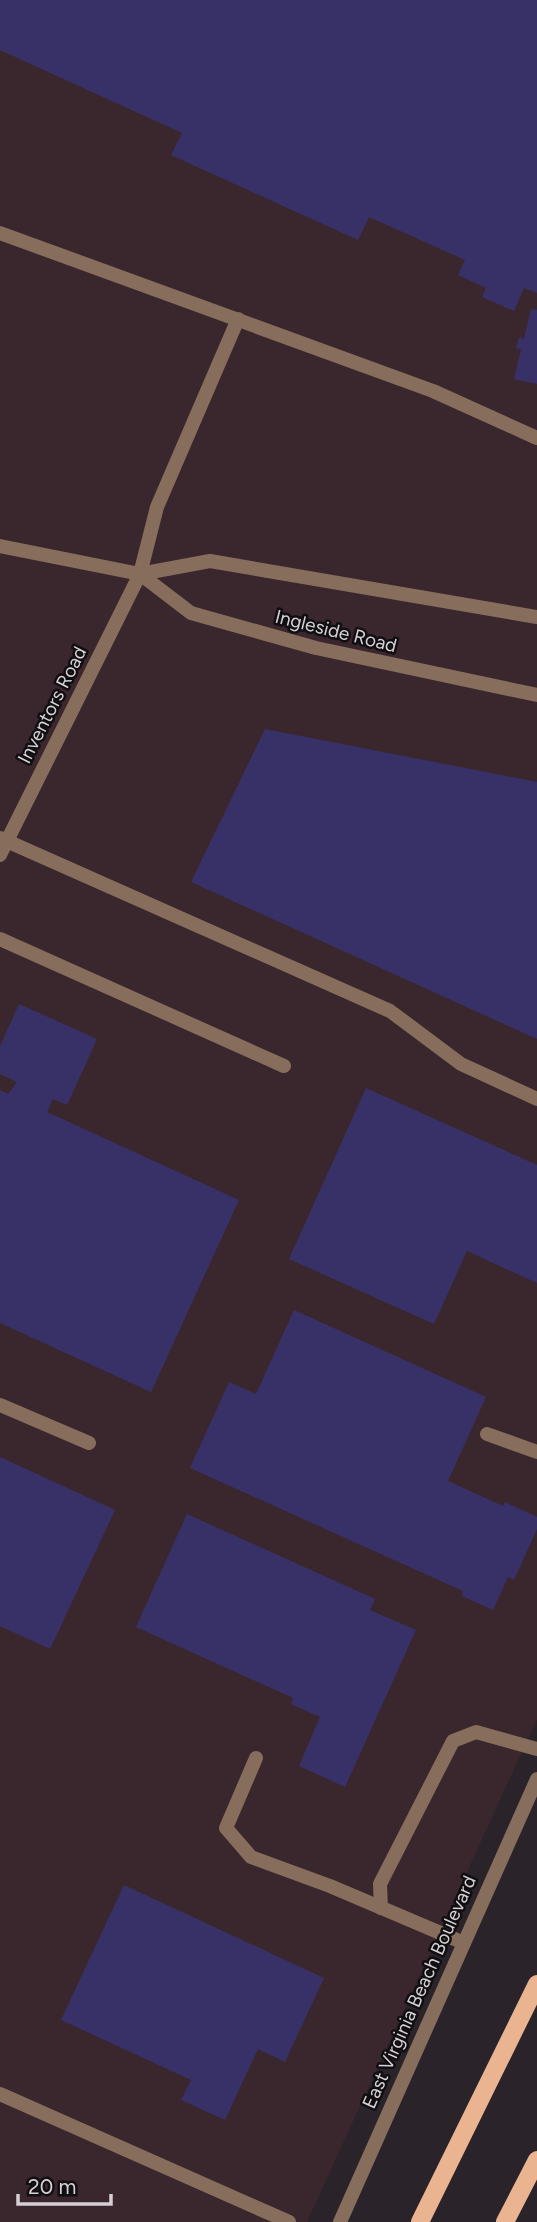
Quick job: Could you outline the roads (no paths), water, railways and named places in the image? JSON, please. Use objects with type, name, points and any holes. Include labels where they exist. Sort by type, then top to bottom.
[{"type":"main road","points":[[420,2222],[537,1984]]},
{"type":"main road","points":[[505,2222],[537,2160]]},
{"type":"street","points":[[0,233],[433,390],[537,438]]},
{"type":"street","name":"Inventors Road","points":[[0,855],[4,839],[140,574],[157,507],[238,319]]},
{"type":"street","name":"Ingleside Road","points":[[0,546],[140,574],[210,561],[537,617]]},
{"type":"street","name":"Ingleside Road","points":[[140,574],[191,612],[316,648],[537,695]]},
{"type":"street","points":[[4,839],[390,1011],[461,1064],[537,1099]]},
{"type":"street","points":[[0,939],[284,1066]]},
{"type":"street","points":[[0,1405],[89,1443]]},
{"type":"street","points":[[487,1434],[537,1452]]},
{"type":"street","points":[[381,1908],[380,1884],[453,1741],[476,1732],[537,1749]]},
{"type":"street","points":[[256,1758],[226,1828],[251,1857],[330,1886],[464,1943]]},
{"type":"street","name":"East Virginia Beach Boulevard","points":[[340,2222],[537,1779]]},
{"type":"street","points":[[0,2094],[289,2222]]}]
